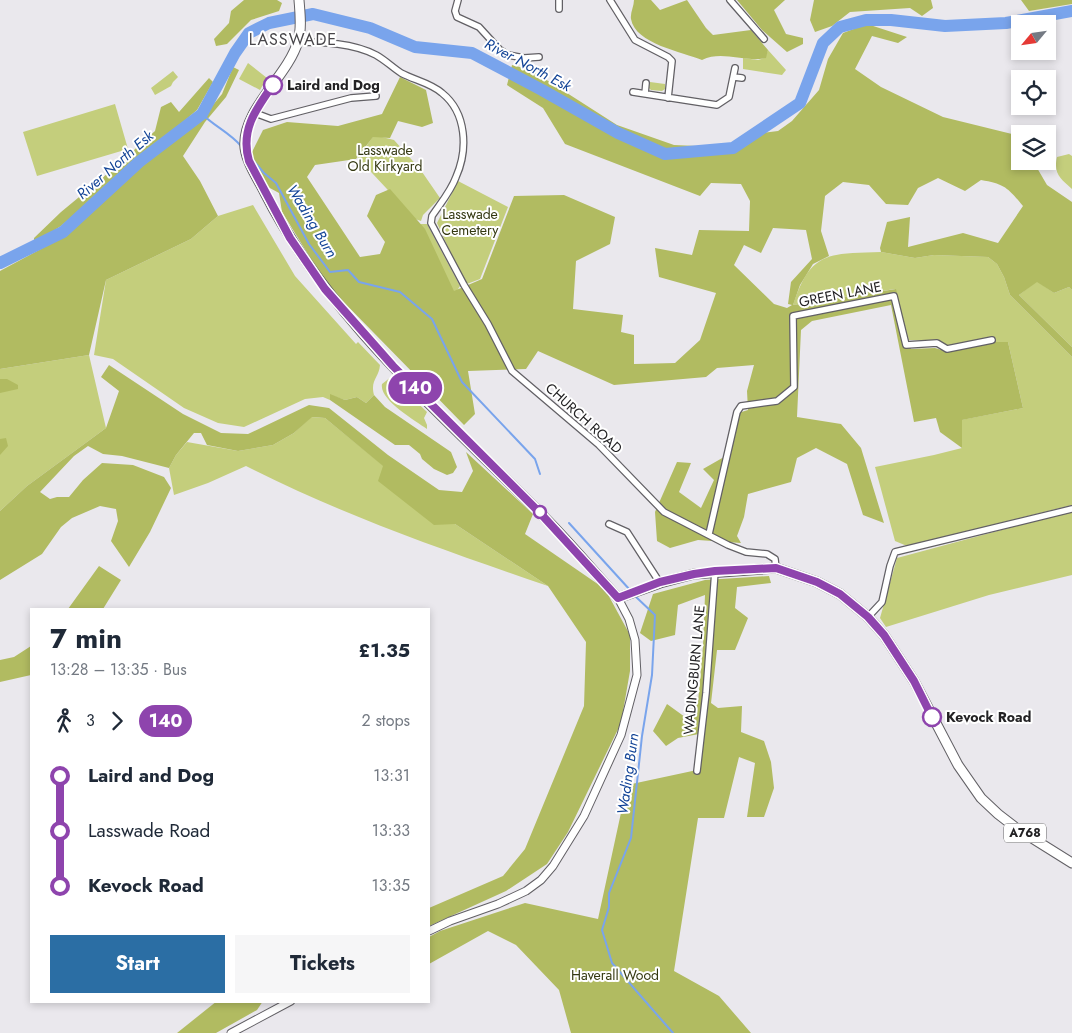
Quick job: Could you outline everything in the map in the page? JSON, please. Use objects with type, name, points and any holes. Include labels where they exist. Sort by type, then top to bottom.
[{"type":"main road","points":[[299,2],[298,38],[290,59],[247,131],[245,148],[249,161],[270,202],[290,238],[336,302],[393,366],[541,514],[618,598]]},
{"type":"main road","name":"A768","points":[[618,598],[660,582],[694,574],[776,568],[817,582],[840,594],[868,617],[884,635],[914,681],[958,765],[981,798],[1016,828],[1072,863]]},
{"type":"street","points":[[458,0],[457,17],[478,27],[500,50],[508,55],[524,58],[539,57]]},
{"type":"street","points":[[559,0],[559,9]]},
{"type":"street","points":[[610,0],[634,40],[668,57],[672,61],[668,98]]},
{"type":"street","points":[[730,0],[764,39]]},
{"type":"street","name":"CHURCH ROAD","points":[[298,38],[364,49],[402,73],[442,92],[456,110],[463,134],[464,150],[456,178],[432,216],[431,223],[464,285],[488,324],[512,371],[599,444],[664,512],[728,545],[746,552],[767,554],[775,559],[776,568]]},
{"type":"street","points":[[633,92],[717,105],[729,97],[735,68]]},
{"type":"street","points":[[734,77],[742,78]]},
{"type":"street","points":[[645,94],[646,83]]},
{"type":"street","points":[[258,114],[271,119],[351,98],[376,96]]},
{"type":"street","name":"GREEN LANE","points":[[709,534],[737,412],[741,406],[777,401],[794,387],[793,316],[894,296],[906,345],[937,343],[947,349],[992,340]]},
{"type":"street","points":[[868,617],[882,602],[895,552],[1072,509]]},
{"type":"street","points":[[609,524],[627,532],[660,582]]},
{"type":"street","name":"WADINGBURN LANE","points":[[697,770],[706,693],[715,571]]},
{"type":"street","points":[[430,931],[450,921],[498,904],[526,891],[541,880],[554,866],[584,816],[621,735],[637,675],[636,640],[629,619],[618,598]]},
{"type":"street","points":[[231,1033],[287,1003]]},
{"type":"green space","points":[[244,0],[277,0],[282,3],[279,11],[251,20],[227,44],[216,46],[214,39],[229,23],[231,11]]},
{"type":"green space","points":[[634,0],[651,0],[660,10],[687,0],[713,35],[751,30],[768,50],[766,58],[750,59],[718,56],[702,60],[661,46],[641,35],[634,28],[631,17]]},
{"type":"green space","points":[[737,0],[785,0],[774,10],[786,34],[803,38],[803,44],[787,52],[762,30]]},
{"type":"green space","points":[[814,0],[931,0],[933,8],[922,16],[910,8],[850,12],[832,26],[815,32],[810,20]]},
{"type":"green space","points":[[1021,0],[1072,0],[1072,4],[1029,11]]},
{"type":"green space","points":[[867,24],[907,37],[898,43],[872,36],[855,69],[881,87],[943,117],[1011,134],[1011,170],[1038,170],[1047,185],[1072,202],[1072,290],[1069,287],[1054,293],[1037,282],[1019,295],[1072,347],[1072,357],[1010,295],[997,264],[988,257],[934,255],[915,258],[881,252],[880,248],[887,222],[910,217],[908,247],[963,233],[998,243],[1023,206],[1001,185],[981,180],[965,191],[938,178],[918,188],[908,205],[886,204],[869,185],[843,182],[825,196],[821,231],[829,256],[813,264],[800,285],[793,305],[896,289],[911,349],[935,348],[948,352],[994,342],[1008,342],[1023,408],[962,420],[962,448],[940,432],[936,418],[914,422],[891,305],[812,321],[801,330],[797,417],[841,424],[861,448],[884,523],[863,515],[847,464],[816,448],[797,458],[791,482],[748,494],[744,517],[737,536],[741,543],[698,540],[670,548],[657,541],[655,512],[677,462],[691,463],[679,492],[701,508],[714,480],[703,469],[724,457],[735,414],[748,410],[747,391],[754,365],[717,368],[706,377],[614,385],[538,351],[526,369],[468,371],[475,414],[464,425],[327,285],[282,212],[279,193],[268,187],[251,154],[263,130],[287,122],[338,126],[382,114],[400,77],[426,90],[433,123],[422,127],[398,121],[390,138],[373,137],[356,159],[315,165],[307,177],[360,257],[380,254],[385,242],[367,216],[376,195],[390,189],[425,229],[454,291],[482,279],[514,196],[564,195],[615,217],[610,244],[576,261],[573,309],[623,315],[621,332],[634,335],[634,364],[675,363],[700,340],[716,293],[659,277],[655,248],[692,255],[699,230],[749,231],[750,201],[741,184],[711,183],[700,196],[565,144],[543,108],[507,85],[512,65],[531,70],[617,125],[674,145],[743,148],[762,133],[778,131],[792,121],[819,90],[828,59],[843,33]],"holes":[[[773,228],[806,230],[812,259],[791,282],[788,304],[792,305],[787,308],[774,304],[734,265],[744,245],[761,253]]]},
{"type":"green space","points":[[768,50],[786,70],[782,75],[743,69],[743,58],[758,60],[765,58]]},
{"type":"green space","points":[[248,63],[267,78],[260,90],[239,79]]},
{"type":"green space","points":[[233,67],[239,70],[226,97],[205,122],[183,156],[200,181],[218,216],[191,239],[106,280],[89,355],[0,369],[0,271],[65,236],[139,168],[197,124],[222,94]]},
{"type":"green space","points":[[173,71],[178,77],[171,86],[155,95],[151,88]]},
{"type":"green space","points":[[209,78],[213,82],[197,110],[61,226],[34,243],[34,238],[61,212],[155,131],[161,107],[171,102],[179,112]]},
{"type":"green space","points":[[650,82],[665,84],[665,89],[662,91],[651,90],[649,88]]},
{"type":"green space","points":[[115,104],[128,149],[37,176],[23,132]]},
{"type":"green space","name":"Lasswade Old Kirkyard","points":[[374,135],[394,140],[420,169],[440,198],[423,215],[421,221],[415,219],[358,158]]},
{"type":"green space","points":[[1069,154],[1072,156],[1072,189],[1061,179],[1057,172],[1057,157]]},
{"type":"green space","name":"Lasswade Cemetery","points":[[458,181],[508,207],[480,279],[467,284],[437,223]]},
{"type":"green space","points":[[253,205],[295,276],[356,344],[358,342],[380,365],[373,386],[374,395],[366,403],[357,397],[345,400],[330,395],[330,400],[323,397],[305,399],[244,427],[218,423],[184,408],[113,359],[94,355],[106,280],[191,239],[218,216]]},
{"type":"green space","points":[[419,224],[427,224],[460,286],[455,294],[434,263]]},
{"type":"green space","points":[[881,252],[915,258],[934,255],[988,257],[997,264],[1010,295],[1072,357],[1072,505],[907,546],[895,541],[875,467],[962,448],[961,420],[1023,408],[1008,342],[994,342],[993,339],[947,346],[936,341],[909,340],[895,289],[793,305],[807,274],[824,259],[848,253]]},
{"type":"green space","points":[[1037,281],[1054,293],[1069,287],[1072,290],[1072,347],[1019,295]]},
{"type":"green space","points":[[89,355],[106,428],[27,486],[0,511],[0,369]]},
{"type":"green space","points":[[109,365],[183,414],[221,433],[248,434],[309,405],[329,408],[388,455],[439,490],[462,492],[473,471],[466,452],[533,514],[525,534],[605,589],[630,635],[630,671],[621,723],[568,832],[547,864],[506,891],[430,926],[430,908],[503,876],[525,849],[584,706],[586,642],[548,586],[455,524],[434,525],[378,481],[383,466],[325,418],[312,417],[294,433],[273,445],[238,451],[207,445],[201,433],[194,433],[176,455],[169,468],[122,456],[103,454],[88,446],[74,456],[40,492],[50,499],[69,497],[83,480],[102,463],[133,465],[164,477],[171,488],[150,532],[129,567],[111,541],[118,521],[116,509],[100,506],[72,518],[61,527],[42,554],[0,580],[0,511],[27,486],[106,428],[119,391],[101,377]]},
{"type":"green space","points":[[391,377],[427,412],[424,418],[427,429],[386,397],[382,384]]},
{"type":"green space","points":[[0,379],[7,379],[18,385],[18,389],[0,393]]},
{"type":"green space","points":[[330,394],[345,400],[357,397],[366,403],[374,395],[385,407],[451,452],[457,467],[453,473],[447,475],[434,469],[409,445],[395,445],[330,400]]},
{"type":"green space","points":[[311,417],[325,418],[455,524],[548,586],[433,546],[357,516],[282,484],[246,466],[208,483],[174,495],[169,468],[176,455],[187,442],[238,451],[273,445],[294,433]]},
{"type":"green space","points":[[6,438],[8,446],[0,455],[0,439]]},
{"type":"green space","points":[[1072,511],[1072,575],[989,595],[886,627],[880,618],[897,558]]},
{"type":"green space","points":[[99,566],[121,580],[104,608],[69,608]]},
{"type":"green space","name":"Haverall Wood","points":[[769,576],[771,583],[737,587],[735,608],[748,618],[735,650],[717,650],[711,703],[718,708],[742,706],[741,732],[764,741],[771,762],[774,788],[764,817],[747,817],[755,763],[739,757],[724,818],[698,818],[674,971],[719,996],[751,1033],[571,1033],[559,990],[516,945],[488,931],[430,963],[430,936],[440,931],[525,903],[598,919],[627,785],[697,770],[699,734],[678,738],[666,746],[653,731],[667,704],[685,717],[698,702],[705,595],[678,605],[675,635],[651,641],[640,633],[653,594],[705,580]]},
{"type":"green space","points":[[30,647],[30,675],[0,682],[0,660],[14,657]]},
{"type":"green space","points":[[214,1003],[262,1003],[257,1010],[216,1033],[177,1033]]},
{"type":"waterway","name":"River North Esk","points":[[0,263],[63,232],[139,162],[202,114],[235,53],[249,33],[269,23],[313,14],[370,28],[415,47],[472,53],[618,133],[665,154],[733,148],[800,103],[823,43],[840,27],[866,20],[891,20],[945,26],[1006,23],[1072,11]]},
{"type":"waterway","name":"Wading Burn","points":[[202,114],[241,146]]},
{"type":"waterway","name":"Wading Burn","points":[[253,160],[276,183],[309,244],[330,272],[348,270],[359,282],[400,292],[432,319],[462,382],[535,459],[540,474]]},
{"type":"waterway","name":"Wading Burn","points":[[569,523],[630,590]]},
{"type":"waterway","name":"Wading Burn","points":[[635,596],[655,615],[652,675],[642,736],[631,838],[609,893],[609,907],[602,930],[612,963],[673,1033]]},
{"type":"bus line","name":"140","points":[[273,85],[252,119],[247,131],[245,148],[249,161],[290,238],[325,289],[393,366],[541,514],[618,598],[660,582],[715,571],[776,568],[817,582],[853,603],[884,635],[914,681],[932,717]]},
{"type":"place","name":"Laird and Dog","points":[[273,85]]},
{"type":"place","name":"Kevock Road","points":[[932,717]]},
{"type":"district","name":"LASSWADE","points":[[293,39]]}]
